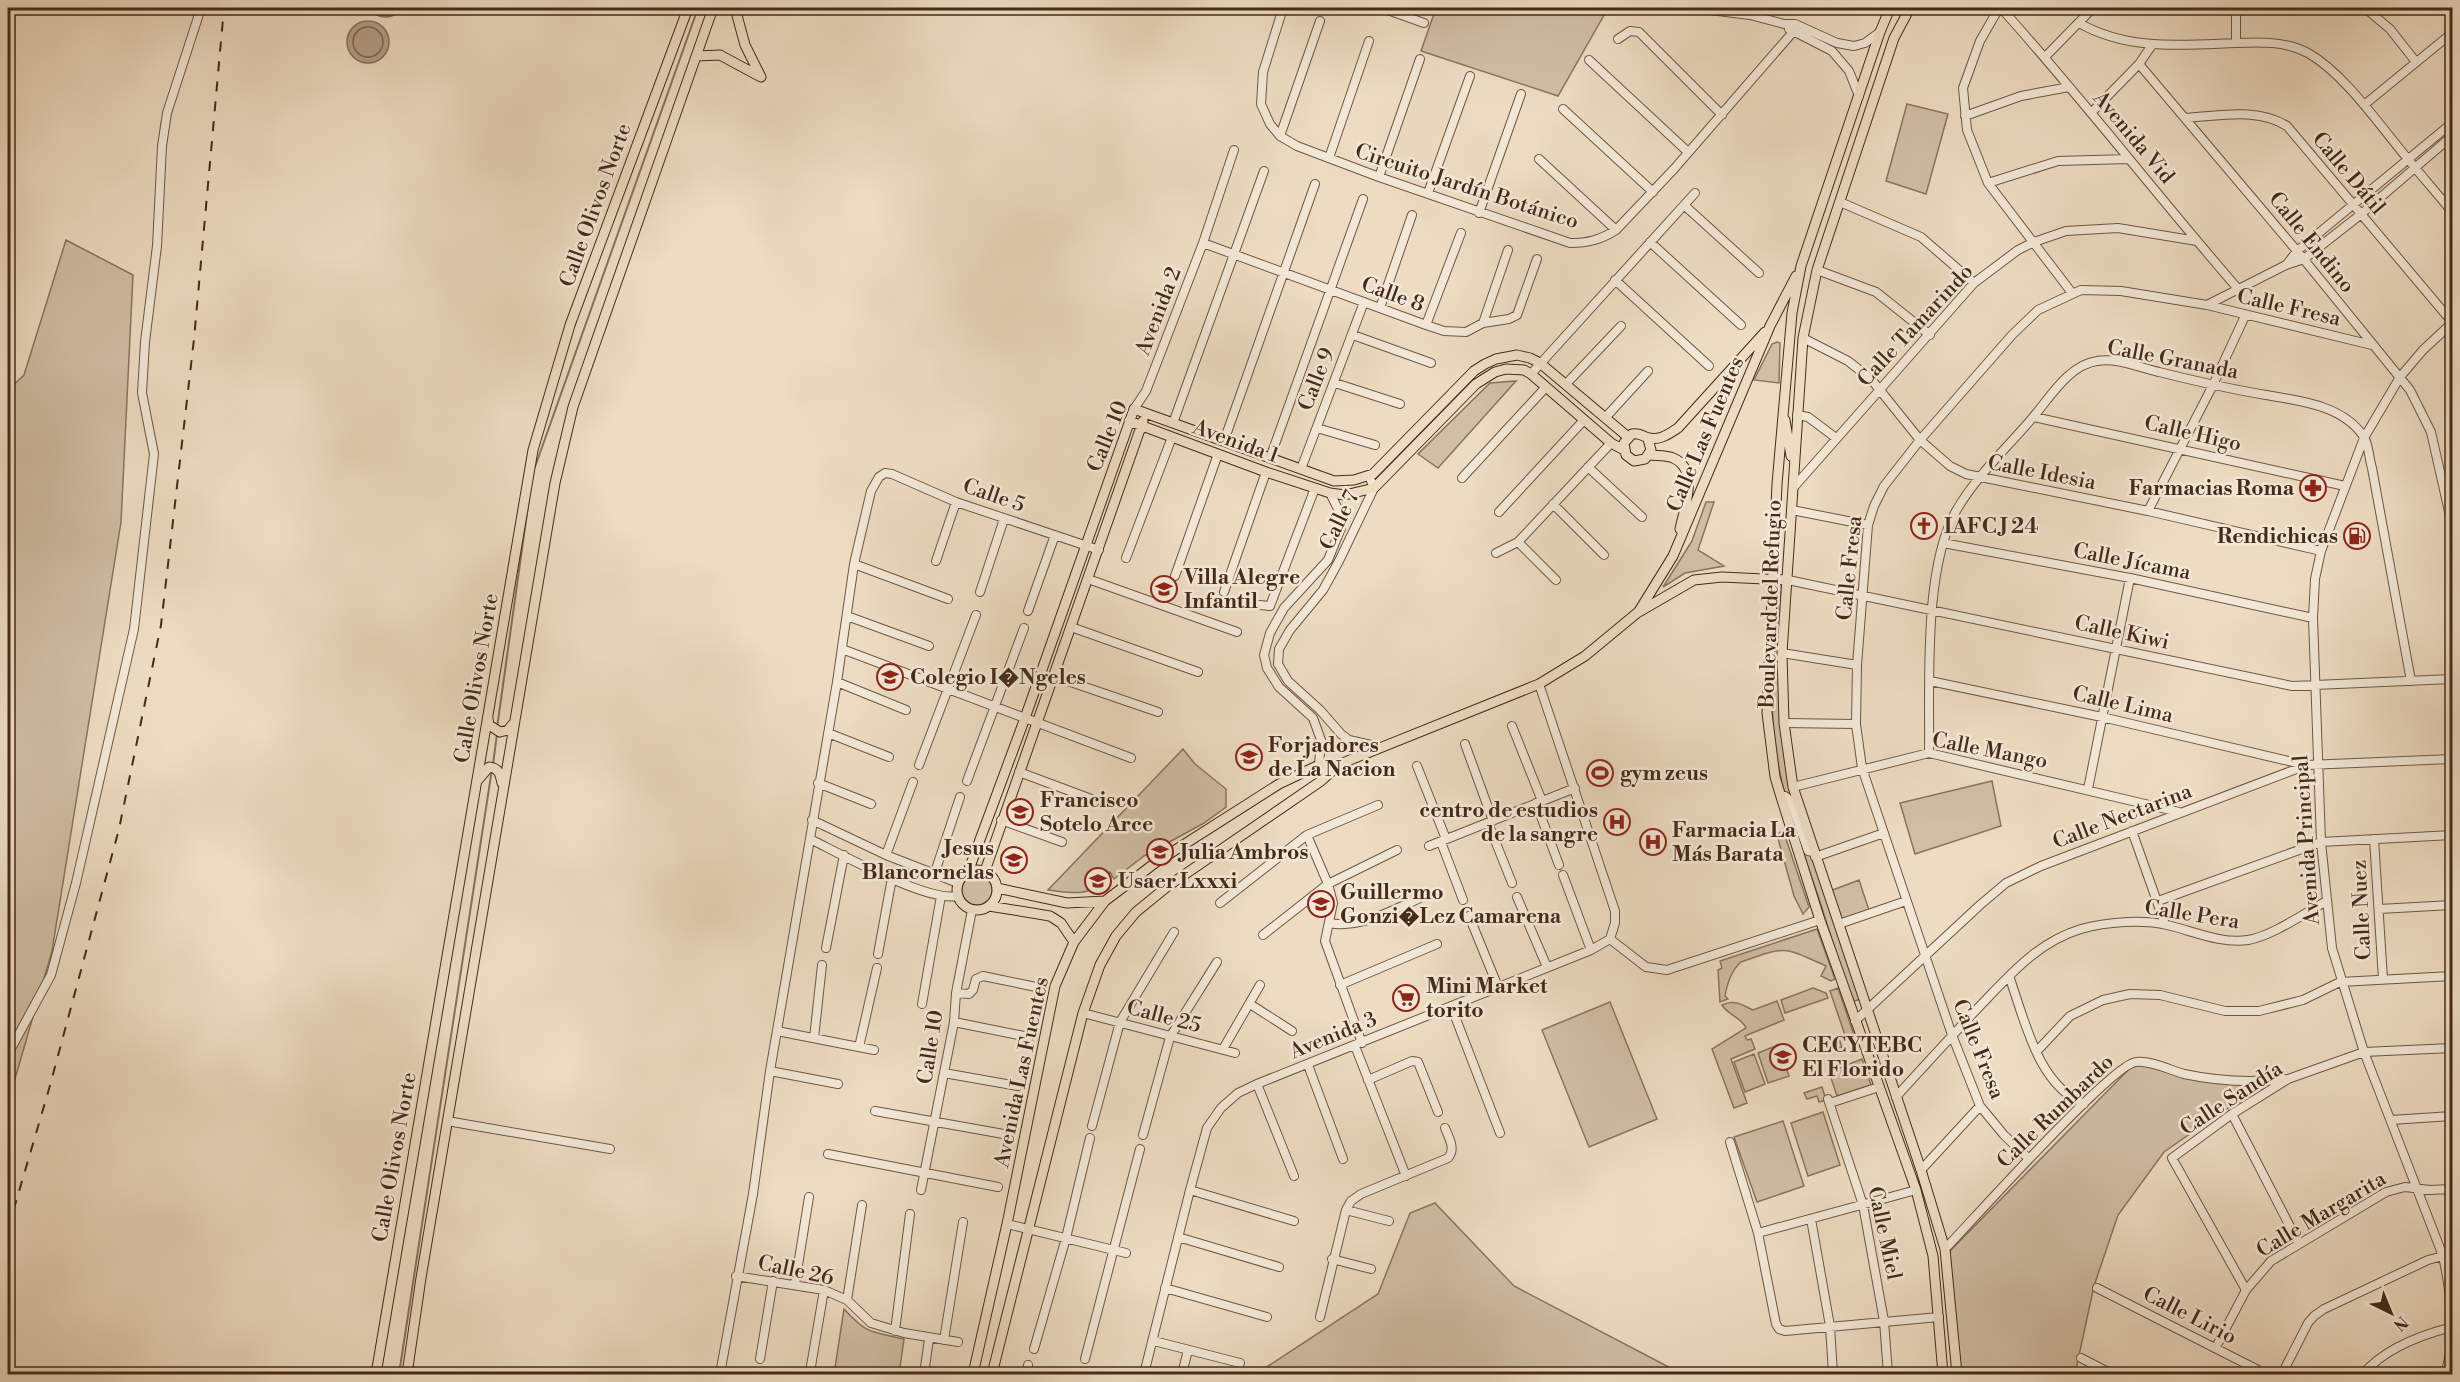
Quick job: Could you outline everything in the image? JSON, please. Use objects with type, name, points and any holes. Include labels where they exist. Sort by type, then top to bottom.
[{"type":"main road","name":"Calle Olivos Norte","points":[[376,1374],[533,450],[570,325],[688,8]]},
{"type":"main road","points":[[407,1374],[511,727],[555,483],[573,407],[712,8]]},
{"type":"main road","points":[[696,56],[710,54],[729,58],[761,77],[746,45],[735,8]]},
{"type":"main road","name":"Boulevard del Refugio","points":[[1890,8],[1801,266],[1792,313],[1782,418],[1772,579],[1767,713],[1775,777],[1781,797],[1820,920],[1916,1190],[1933,1256],[1943,1374]]},
{"type":"main road","name":"Boulevard del Refugio","points":[[1910,8],[1894,38],[1817,270],[1803,338],[1782,653],[1784,723],[1793,787],[1946,1249],[1957,1374]]},
{"type":"main road","name":"Calle Las Fuentes","points":[[1637,613],[1673,556],[1770,326],[1801,266]]},
{"type":"main road","points":[[1624,450],[1624,443],[1628,437],[1637,434],[1648,439],[1663,438],[1678,428],[1770,326]]},
{"type":"main road","name":"Calle 7","points":[[1334,481],[1354,480],[1369,476],[1392,456],[1474,371],[1485,364],[1496,359],[1517,355],[1540,363]]},
{"type":"main road","points":[[1540,363],[1628,437]]},
{"type":"main road","name":"Calle 7","points":[[1330,493],[1345,495],[1374,488],[1485,377],[1506,369],[1524,370],[1531,374]]},
{"type":"main road","points":[[1531,374],[1611,443],[1624,450],[1630,459],[1641,460],[1649,455],[1671,457],[1680,462],[1687,475],[1689,490],[1673,556]]},
{"type":"main road","name":"Avenida 1","points":[[1134,409],[1334,481]]},
{"type":"main road","name":"Calle 10","points":[[968,872],[1134,409]]},
{"type":"main road","name":"Calle 10","points":[[985,871],[1145,413]]},
{"type":"main road","points":[[1782,418],[1788,427],[1794,470]]},
{"type":"main road","name":"Avenida 1","points":[[1129,421],[1252,467],[1330,493]]},
{"type":"main road","points":[[1648,439],[1651,446],[1649,455]]},
{"type":"main road","points":[[1340,764],[1539,684],[1585,656],[1637,613],[1694,580],[1722,577],[1788,580]]},
{"type":"main road","points":[[488,721],[500,732],[511,727]]},
{"type":"main road","name":"Avenida Las Fuentes","points":[[973,1374],[1007,1224],[1054,986],[1074,942],[1105,902],[1165,857],[1279,784],[1319,765],[1340,764]]},
{"type":"main road","name":"Avenida Las Fuentes","points":[[992,1374],[1083,1013],[1100,965],[1116,936],[1136,912],[1168,886],[1325,777],[1340,764]]},
{"type":"main road","points":[[476,785],[481,774],[489,768],[495,768],[502,782]]},
{"type":"main road","points":[[989,906],[995,898],[997,888],[993,878],[985,871],[968,872],[958,883],[957,896],[972,910],[989,906],[1050,916],[1061,923],[1074,942]]},
{"type":"main road","points":[[997,888],[1067,903],[1105,902]]},
{"type":"street","points":[[8,1053],[51,975],[76,883],[134,629],[154,454],[142,393],[145,342],[157,246],[162,146],[167,114],[201,8]]},
{"type":"street","points":[[1280,136],[1270,124],[1261,104],[1263,72],[1282,8]]},
{"type":"street","points":[[1382,8],[1424,23]]},
{"type":"street","points":[[1694,8],[1750,15],[1784,24],[1834,47],[1865,43],[1880,32]]},
{"type":"street","points":[[2000,8],[1980,41],[1963,88],[1967,130],[1988,183],[2072,293]]},
{"type":"street","name":"Avenida Vid","points":[[2000,8],[2045,57],[2239,290]]},
{"type":"street","points":[[2045,57],[2094,8]]},
{"type":"street","points":[[2236,8],[2236,43]]},
{"type":"street","points":[[2366,8],[2390,29],[2416,62]]},
{"type":"street","points":[[1280,136],[1320,21]]},
{"type":"street","points":[[2079,23],[2094,32],[2120,40],[2152,45],[2279,44],[2307,52],[2322,63],[2364,105],[2452,212]]},
{"type":"street","name":"Circuito Jardín Botánico","points":[[1280,136],[1297,146],[1479,213],[1570,243],[1588,243],[1616,230],[1653,192],[1722,115],[1794,28]]},
{"type":"street","points":[[1618,39],[1630,31],[1639,32],[1722,115]]},
{"type":"street","points":[[2364,105],[2452,33]]},
{"type":"street","points":[[1329,158],[1369,41]]},
{"type":"street","points":[[2091,113],[2139,64],[2152,45]]},
{"type":"street","points":[[1834,47],[1850,71],[1859,96]]},
{"type":"street","points":[[1379,177],[1420,59]]},
{"type":"street","points":[[1589,60],[1688,152]]},
{"type":"street","name":"Calle Endino","points":[[2139,64],[2400,376],[2424,414],[2431,432],[2452,525]]},
{"type":"street","points":[[1428,194],[1470,76]]},
{"type":"street","points":[[1965,116],[2021,96],[2070,87]]},
{"type":"street","points":[[1479,213],[1521,94]]},
{"type":"street","points":[[1563,109],[1653,192]]},
{"type":"street","name":"Calle Dátil","points":[[2185,117],[2258,114],[2274,117],[2287,126],[2452,323]]},
{"type":"street","points":[[2286,265],[2297,251],[2452,123]]},
{"type":"street","points":[[2206,305],[2286,265],[2304,259],[2416,169],[2452,136]]},
{"type":"street","name":"Avenida 2","points":[[1146,391],[1203,243],[1234,150]]},
{"type":"street","points":[[1539,159],[1616,230]]},
{"type":"street","points":[[1988,183],[2058,161],[2128,159]]},
{"type":"street","points":[[1173,423],[1264,171]]},
{"type":"street","points":[[1224,441],[1315,184]]},
{"type":"street","points":[[1531,374],[1695,193]]},
{"type":"street","points":[[1270,458],[1364,199]]},
{"type":"street","points":[[1840,202],[1921,237],[1974,283]]},
{"type":"street","points":[[1684,205],[1759,273]]},
{"type":"street","points":[[1380,308],[1413,215]]},
{"type":"street","name":"Calle Tamarindo","points":[[1793,488],[1974,283],[2018,250],[2066,231],[2118,228],[2197,241]]},
{"type":"street","points":[[1426,325],[1461,233]]},
{"type":"street","points":[[1650,242],[1741,325]]},
{"type":"street","name":"Calle 8","points":[[1203,243],[1426,325],[1444,331],[1462,332],[1483,323],[1509,319],[1517,315],[1536,259]]},
{"type":"street","points":[[1483,323],[1508,250]]},
{"type":"street","points":[[1817,270],[1876,292],[1930,335]]},
{"type":"street","points":[[1615,280],[1709,366]]},
{"type":"street","name":"Calle Fresa","points":[[2030,1159],[2004,1135],[1980,1106],[1952,1035],[1862,768],[1856,724],[1857,665],[1868,525],[1878,496],[1920,440],[2012,335],[2038,309],[2072,293],[2091,289],[2121,291],[2206,305],[2372,345]]},
{"type":"street","name":"Calle 9","points":[[1301,469],[1365,302]]},
{"type":"street","points":[[2148,512],[2213,385],[2245,316]]},
{"type":"street","name":"Avenida Principal","points":[[2445,1374],[2452,1327],[2450,1291],[2443,1256],[2364,1052],[2340,982],[2332,948],[2325,902],[2321,842],[2313,618],[2315,579],[2321,551],[2364,438],[2400,376],[2452,323]]},
{"type":"street","points":[[1566,384],[1621,326]]},
{"type":"street","points":[[1353,335],[1431,363]]},
{"type":"street","name":"Calle Idesia","points":[[1803,338],[1848,361],[1871,379],[1920,440],[1950,466],[1980,478],[2148,512],[2321,551]]},
{"type":"street","name":"Calle Granada","points":[[1929,753],[1932,610],[1937,564],[1946,530],[1957,509],[1980,478],[2062,383],[2079,368],[2100,360],[2213,385],[2310,403],[2340,415],[2364,438]]},
{"type":"street","points":[[1605,418],[1647,372]]},
{"type":"street","points":[[1335,383],[1400,404]]},
{"type":"street","points":[[1462,478],[1546,387]]},
{"type":"street","name":"Calle 10","points":[[1134,409],[1146,391]]},
{"type":"street","name":"Calle 10","points":[[1145,413],[1146,391]]},
{"type":"street","points":[[1797,415],[1808,417],[1836,438]]},
{"type":"street","name":"Calle Higo","points":[[2034,417],[2345,486]]},
{"type":"street","points":[[1499,512],[1584,420]]},
{"type":"street","points":[[1317,428],[1375,445]]},
{"type":"street","points":[[1126,558],[1172,437]]},
{"type":"street","points":[[2364,438],[2411,681]]},
{"type":"street","points":[[1496,553],[1518,542],[1611,443]]},
{"type":"street","points":[[1252,467],[1257,453]]},
{"type":"street","points":[[1175,576],[1218,454]]},
{"type":"street","points":[[1588,467],[1642,517]]},
{"type":"street","points":[[1224,592],[1266,472]]},
{"type":"street","name":"Calle 5","points":[[854,564],[871,491],[879,477],[885,473],[956,502],[1099,550]]},
{"type":"street","name":"Calle 7","points":[[1369,476],[1374,488],[1340,561],[1323,590],[1290,630],[1279,649],[1278,664],[1288,681],[1320,710],[1341,734],[1349,740],[1380,747]]},
{"type":"street","points":[[1249,604],[1270,606],[1315,488]]},
{"type":"street","name":"Calle 7","points":[[1313,718],[1279,687],[1267,669],[1264,656],[1270,633],[1284,608],[1328,560],[1341,528],[1339,511],[1330,493]]},
{"type":"street","points":[[936,561],[956,502]]},
{"type":"street","points":[[1553,504],[1604,555]]},
{"type":"street","points":[[1792,510],[1868,525]]},
{"type":"street","points":[[980,592],[1004,519]]},
{"type":"street","points":[[1028,611],[1055,535]]},
{"type":"street","points":[[1518,542],[1556,580]]},
{"type":"street","name":"Calle Jícama","points":[[1942,543],[2130,578],[2313,618]]},
{"type":"street","points":[[720,1374],[736,1276],[753,1194],[770,1071],[837,682],[854,564],[948,599]]},
{"type":"street","points":[[2088,789],[2130,578]]},
{"type":"street","points":[[1088,579],[1237,632]]},
{"type":"street","name":"Calle Kiwi","points":[[1788,580],[2292,686],[2452,679]]},
{"type":"street","points":[[919,765],[976,615]]},
{"type":"street","points":[[847,616],[929,646]]},
{"type":"street","points":[[1071,627],[1198,672]]},
{"type":"street","points":[[967,781],[1024,628]]},
{"type":"street","points":[[842,649],[1131,758]]},
{"type":"street","points":[[1782,653],[1857,665]]},
{"type":"street","points":[[1053,676],[1158,712]]},
{"type":"street","name":"Calle Lima","points":[[1930,681],[2102,717],[2307,765]]},
{"type":"street","points":[[837,682],[906,710]]},
{"type":"street","points":[[1539,684],[1615,911],[1615,923],[1610,939],[1646,967],[1667,970],[1820,920]]},
{"type":"street","points":[[1320,710],[1313,718],[1321,740],[1319,765],[1325,777]]},
{"type":"street","points":[[1784,723],[1856,724]]},
{"type":"street","points":[[1512,726],[1559,865]]},
{"type":"street","points":[[828,733],[889,757]]},
{"type":"street","points":[[1464,744],[1512,882]]},
{"type":"street","name":"Calle Mango","points":[[1793,787],[1929,753],[2180,812]]},
{"type":"street","name":"Calle Nectarina","points":[[1855,1021],[2006,883],[2041,866],[2307,765],[2452,759]]},
{"type":"street","points":[[1418,766],[1463,900]]},
{"type":"street","points":[[1019,772],[1094,800]]},
{"type":"street","points":[[886,855],[914,782]]},
{"type":"street","points":[[818,783],[871,804]]},
{"type":"street","points":[[1429,846],[1575,788]]},
{"type":"street","points":[[1781,797],[1785,796],[1790,800],[1808,850],[1814,855],[1884,833]]},
{"type":"street","points":[[934,874],[960,797]]},
{"type":"street","points":[[1220,903],[1307,836],[1378,805]]},
{"type":"street","points":[[812,820],[886,855],[958,883]]},
{"type":"street","points":[[1001,820],[1062,842]]},
{"type":"street","points":[[2132,831],[2165,924]]},
{"type":"street","points":[[1307,836],[1328,884],[1333,903],[1325,941],[1368,1080],[1406,1176]]},
{"type":"street","points":[[2157,901],[2321,842],[2452,836]]},
{"type":"street","points":[[810,839],[892,878],[941,896],[957,896]]},
{"type":"street","name":"Calle Nuez","points":[[2374,839],[2383,979]]},
{"type":"street","points":[[1263,935],[1328,884],[1397,850]]},
{"type":"street","points":[[826,948],[844,855]]},
{"type":"street","points":[[1563,876],[1591,950]]},
{"type":"street","points":[[878,954],[892,878]]},
{"type":"street","points":[[922,1004],[941,896]]},
{"type":"street","points":[[1517,897],[1547,967]]},
{"type":"street","points":[[1329,923],[1345,926],[1358,924],[1418,899]]},
{"type":"street","points":[[1839,924],[1906,901]]},
{"type":"street","name":"Calle Pera","points":[[1896,1096],[2009,976],[2039,949],[2081,929],[2140,923],[2165,924],[2213,938],[2250,940],[2262,937],[2325,902]]},
{"type":"street","points":[[2379,909],[2452,905]]},
{"type":"street","name":"Calle 10","points":[[921,1190],[945,1073],[954,1022],[956,993],[972,910]]},
{"type":"street","points":[[1470,916],[1498,987]]},
{"type":"street","points":[[1092,1126],[1120,1022],[1174,932]]},
{"type":"street","name":"Avenida 3","points":[[1144,1374],[1207,1128],[1221,1108],[1238,1093],[1257,1084],[1591,950],[1610,939]]},
{"type":"street","points":[[1340,985],[1437,944]]},
{"type":"street","points":[[1143,1135],[1170,1037],[1217,962]]},
{"type":"street","points":[[814,1038],[822,965]]},
{"type":"street","points":[[859,1047],[877,968]]},
{"type":"street","points":[[956,993],[969,994],[973,990],[976,979],[983,976],[1041,988]]},
{"type":"street","points":[[2009,976],[2045,1071],[2068,1096],[2084,1104]]},
{"type":"street","points":[[2037,1051],[2070,1016],[2103,1000],[2130,994],[2160,995],[2225,1011],[2259,1011],[2303,1000],[2340,982],[2452,976]]},
{"type":"street","points":[[1223,1049],[1260,985]]},
{"type":"street","points":[[1250,1004],[1292,1031]]},
{"type":"street","points":[[1451,1006],[1500,1133]]},
{"type":"street","name":"Calle 25","points":[[1083,1013],[1235,1053]]},
{"type":"street","points":[[954,1022],[1029,1037]]},
{"type":"street","points":[[777,1031],[874,1050]]},
{"type":"street","name":"Calle Sandía","points":[[2246,1290],[2172,1158],[2232,1114],[2288,1079],[2364,1052],[2452,1048]]},
{"type":"street","points":[[1368,1080],[1412,1060],[1418,1062],[1438,1112]]},
{"type":"street","name":"Calle Rumbardo","points":[[1946,1249],[2108,1080],[2135,1062],[2187,1074],[2241,1082],[2288,1079]]},
{"type":"street","points":[[1308,1065],[1343,1159]]},
{"type":"street","points":[[770,1071],[838,1084]]},
{"type":"street","points":[[945,1073],[1018,1086]]},
{"type":"street","points":[[1257,1084],[1294,1176]]},
{"type":"street","name":"Calle Miel","points":[[1879,1087],[1829,1101],[1863,1205],[1884,1321],[1888,1374]]},
{"type":"street","points":[[1921,1170],[1980,1106]]},
{"type":"street","points":[[875,1111],[1009,1135]]},
{"type":"street","points":[[2232,1114],[2300,1244]]},
{"type":"street","points":[[2391,1120],[2452,1116]]},
{"type":"street","points":[[447,1121],[609,1149]]},
{"type":"street","points":[[1320,1317],[1332,1259],[1346,1210],[1351,1201],[1361,1194],[1448,1158],[1452,1147],[1445,1128]]},
{"type":"street","points":[[1034,1349],[1066,1238],[1090,1138]]},
{"type":"street","points":[[1730,1142],[1758,1233],[1776,1324],[1779,1329],[1939,1317]]},
{"type":"street","points":[[1085,1359],[1140,1149]]},
{"type":"street","points":[[828,1154],[998,1187]]},
{"type":"street","name":"Calle Margarita","points":[[2216,1347],[2246,1290],[2271,1261],[2386,1192],[2405,1187],[2452,1189]]},
{"type":"street","points":[[1190,1190],[1294,1221]]},
{"type":"street","points":[[1758,1233],[1916,1190]]},
{"type":"street","points":[[795,1284],[809,1197]]},
{"type":"street","points":[[847,1300],[862,1206]]},
{"type":"street","points":[[1346,1210],[1389,1221]]},
{"type":"street","points":[[895,1331],[910,1214]]},
{"type":"street","points":[[1811,1219],[1830,1326],[1833,1374]]},
{"type":"street","points":[[944,1340],[963,1222]]},
{"type":"street","points":[[1007,1224],[1126,1253]]},
{"type":"street","points":[[1178,1237],[1279,1267]]},
{"type":"street","points":[[2282,1374],[2308,1323],[2324,1309],[2428,1260],[2443,1256],[2452,1257]]},
{"type":"street","points":[[1332,1259],[1371,1269]]},
{"type":"street","name":"Calle 26","points":[[736,1276],[824,1290],[847,1300],[871,1323],[929,1339],[958,1342]]},
{"type":"street","points":[[760,1359],[773,1281]]},
{"type":"street","points":[[1165,1288],[1267,1317]]},
{"type":"street","name":"Calle Lirio","points":[[2097,1288],[2266,1374]]},
{"type":"street","points":[[811,1366],[824,1290]]},
{"type":"street","points":[[2363,1374],[2372,1363],[2419,1337],[2452,1327]]},
{"type":"street","points":[[924,1374],[929,1339]]},
{"type":"street","points":[[1154,1341],[1240,1363]]},
{"type":"street","points":[[1182,1374],[1188,1350]]},
{"type":"street","points":[[2081,1359],[2112,1374]]},
{"type":"street","points":[[1026,1374],[1028,1365]]},
{"type":"shaded area","points":[[1436,8],[1608,8],[1558,96],[1421,51]]},
{"type":"shaded area","points":[[1907,104],[1948,114],[1926,194],[1886,181]]},
{"type":"shaded area","points":[[66,240],[133,275],[121,522],[52,951],[8,1103],[8,390],[24,375]]},
{"type":"shaded area","points":[[1780,343],[1779,383],[1754,380],[1772,344]]},
{"type":"shaded area","points":[[1516,381],[1438,468],[1418,454],[1490,383]]},
{"type":"shaded area","points":[[1706,502],[1714,502],[1698,550],[1724,566],[1685,573],[1663,587],[1692,541]]},
{"type":"shaded area","points":[[1782,582],[1779,669],[1781,726],[1789,783],[1796,811],[1861,999],[1851,1002],[1780,775],[1774,734],[1772,658],[1776,583]]},
{"type":"shaded area","points":[[1183,749],[1195,764],[1226,789],[1226,807],[1204,823],[1144,856],[1114,879],[1110,872],[1101,877],[1103,881],[1091,890],[1071,893],[1048,890]]},
{"type":"shaded area","points":[[1992,781],[2001,826],[1915,854],[1900,803]]},
{"type":"shaded area","points":[[1783,830],[1809,907],[1803,914],[1794,896],[1777,835]]},
{"type":"shaded area","points":[[977,875],[988,879],[992,890],[988,901],[977,905],[966,901],[962,890],[966,879]]},
{"type":"shaded area","points":[[1859,880],[1869,910],[1840,920],[1830,891]]},
{"type":"shaded area","points":[[1817,929],[1835,979],[1831,981],[1821,976],[1826,966],[1792,952],[1776,951],[1741,962],[1729,982],[1725,996],[1728,999],[1720,1002],[1718,970],[1722,968],[1720,961]]},
{"type":"shaded area","points":[[1813,988],[1826,993],[1828,998],[1785,1013],[1781,1000]]},
{"type":"shaded area","points":[[1838,988],[1854,1035],[1846,1038],[1830,991]]},
{"type":"shaded area","points":[[1777,1001],[1784,1020],[1745,1036],[1747,1040],[1751,1039],[1755,1049],[1731,1059],[1747,1103],[1734,1108],[1712,1049],[1746,1028],[1722,1005],[1734,1003],[1753,1010]]},
{"type":"shaded area","points":[[1610,1002],[1657,1119],[1589,1147],[1542,1030]]},
{"type":"shaded area","points":[[1838,1036],[1842,1047],[1822,1053],[1819,1043]]},
{"type":"shaded area","points":[[1778,1045],[1789,1076],[1768,1083],[1758,1053]]},
{"type":"shaded area","points":[[1754,1054],[1765,1084],[1745,1092],[1734,1062]]},
{"type":"shaded area","points":[[1862,1059],[1871,1085],[1837,1096],[1829,1072]]},
{"type":"shaded area","points":[[2138,1060],[2265,1088],[2223,1111],[2164,1152],[2118,1215],[2094,1286],[2075,1374],[1961,1374],[1949,1252]]},
{"type":"shaded area","points":[[1822,1087],[1826,1100],[1819,1102],[1817,1096],[1807,1099],[1804,1093]]},
{"type":"shaded area","points":[[1823,1112],[1840,1165],[1808,1176],[1791,1123]]},
{"type":"shaded area","points":[[1783,1121],[1804,1186],[1757,1202],[1734,1137]]},
{"type":"shaded area","points":[[1435,1203],[1514,1286],[1682,1374],[1256,1374],[1378,1294],[1410,1213]]},
{"type":"shaded area","points":[[844,1309],[859,1324],[871,1331],[904,1339],[899,1374],[834,1374]]},
{"type":"water","points":[[368,8],[403,8],[395,15],[386,17],[376,15]]},
{"type":"water","points":[[368,21],[383,27],[389,42],[383,57],[368,63],[353,57],[347,42],[353,27]]},
{"type":"waterway","points":[[535,467],[698,8]]},
{"type":"waterway","points":[[497,728],[529,499]]},
{"type":"waterway","points":[[493,764],[497,734]]},
{"type":"waterway","points":[[399,1374],[492,769]]},
{"type":"railway","points":[[8,1229],[49,1089],[119,829],[161,625],[194,339],[224,8]]},
{"type":"place","name":"Farmacias Roma","points":[[2313,488]]},
{"type":"place","name":"IAFCJ 24","points":[[1924,526]]},
{"type":"place","name":"Rendichicas","points":[[2357,536]]},
{"type":"place","name":"Villa Alegre Infantil","points":[[1164,589]]},
{"type":"place","name":"Colegio I�Ngeles","points":[[890,677]]},
{"type":"place","name":"Forjadores de La Nacion","points":[[1249,757]]},
{"type":"place","name":"gym zeus","points":[[1600,773]]},
{"type":"place","name":"Francisco Sotelo Arce","points":[[1020,812]]},
{"type":"place","name":"centro de estudios de la sangre","points":[[1617,822]]},
{"type":"place","name":"Farmacia La Más Barata","points":[[1653,842]]},
{"type":"place","name":"Julia Ambros","points":[[1160,852]]},
{"type":"place","name":"Jesus Blancornelas","points":[[1014,860]]},
{"type":"place","name":"Usaer Lxxxi","points":[[1098,881]]},
{"type":"place","name":"Guillermo Gonzi�Lez Camarena","points":[[1321,904]]},
{"type":"place","name":"Mini Market torito","points":[[1406,998]]},
{"type":"place","name":"CECYTEBC El Florido","points":[[1783,1057]]}]
